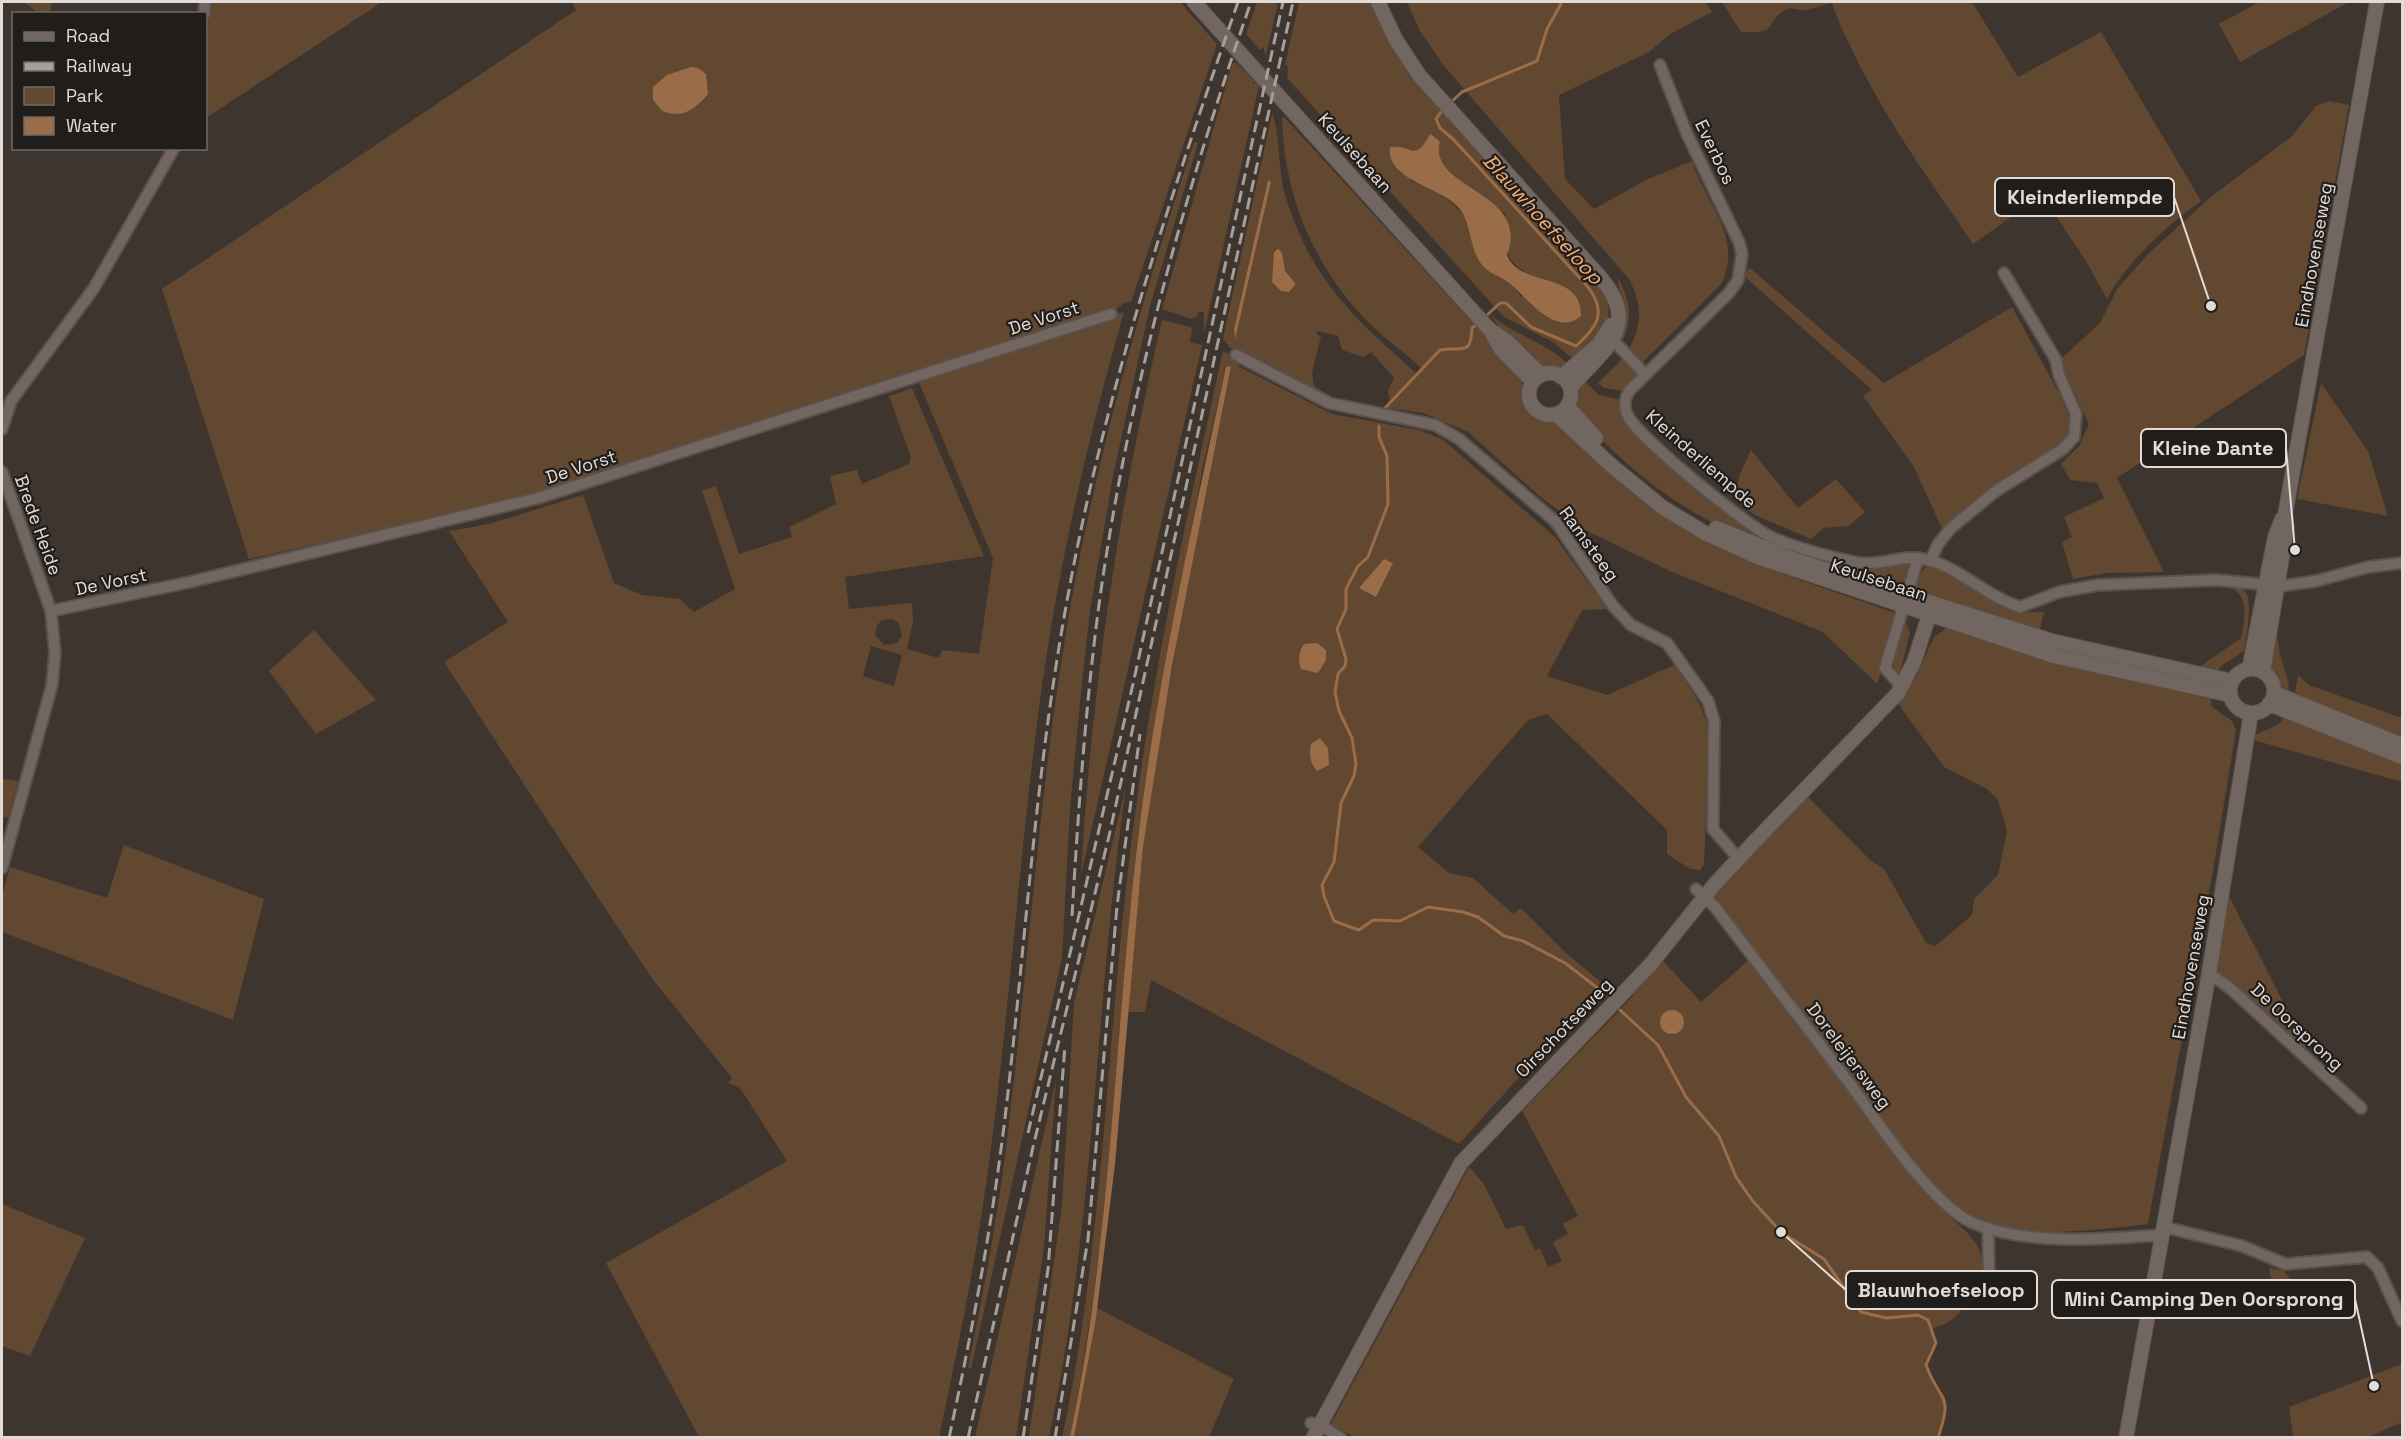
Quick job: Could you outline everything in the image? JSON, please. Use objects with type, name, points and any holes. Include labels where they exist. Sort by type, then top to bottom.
[{"type":"main road","name":"Keulsebaan","points":[[1194,2],[1484,323],[1500,348],[1537,379]]},
{"type":"main road","points":[[1378,2],[1406,58],[1446,107],[1575,248],[1614,296],[1614,316],[1606,351],[1570,388],[1562,410],[1546,415],[1534,408],[1529,395],[1537,379],[1548,374],[1561,376],[1570,388]]},
{"type":"main road","name":"Eindhovenseweg","points":[[2256,671],[2271,585],[2278,526],[2285,515],[2377,2]]},
{"type":"main road","points":[[1561,376],[1610,337]]},
{"type":"main road","name":"Keulsebaan","points":[[1562,410],[1666,499],[1728,534],[1931,609],[2231,688]]},
{"type":"main road","name":"Oirschotseweg","points":[[1315,1429],[1461,1163],[1650,965],[1700,892],[1738,858],[1881,714],[1902,687],[1914,662],[1931,609]]},
{"type":"main road","points":[[2256,671],[2271,681],[2272,699],[2262,711],[2251,713],[2235,706],[2231,688],[2237,675],[2256,671]]},
{"type":"main road","points":[[2272,699],[2403,745]]},
{"type":"main road","points":[[2272,699],[2403,757]]},
{"type":"main road","name":"Eindhovenseweg","points":[[2126,1437],[2209,973],[2251,713]]},
{"type":"street","name":"Everbos","points":[[1660,65],[1687,134],[1724,207],[1742,254]]},
{"type":"street","points":[[2,429],[11,401],[94,288],[173,150]]},
{"type":"street","name":"Kleinderliempde","points":[[1742,254],[1738,279],[1728,293],[1645,374],[1625,397],[1628,416],[1672,460],[1770,537],[1871,565],[1899,557],[1918,558]]},
{"type":"street","points":[[1931,560],[1938,544],[1951,528],[1996,491],[2063,449],[2077,430],[2076,414],[2059,375],[2056,360],[2004,273]]},
{"type":"street","name":"De Vorst","points":[[51,611],[190,582],[538,498],[1111,314]]},
{"type":"street","points":[[1610,337],[1645,374]]},
{"type":"street","name":"Ramsteeg","points":[[1236,355],[1329,403],[1435,425],[1458,439],[1556,522],[1613,606],[1631,625],[1667,643],[1708,701],[1714,721],[1713,829],[1738,858]]},
{"type":"street","name":"Brede Heide","points":[[2,472],[51,611],[55,653],[52,685],[2,868]]},
{"type":"street","points":[[1902,687],[1885,668],[1918,558],[1931,560],[2020,607],[2059,592],[2121,582],[2217,580],[2299,585],[2368,567],[2403,563]]},
{"type":"street","name":"Doreleijersweg","points":[[1700,892],[1916,1172],[1955,1211],[1970,1222],[1988,1228],[2052,1238],[2163,1231]]},
{"type":"street","name":"De Oorsprong","points":[[2209,973],[2231,989],[2361,1108]]},
{"type":"street","points":[[1988,1228],[1989,1272]]},
{"type":"street","points":[[2163,1231],[2242,1246],[2285,1264],[2367,1257],[2378,1268],[2403,1321]]},
{"type":"street","points":[[1315,1429],[1341,1437]]},
{"type":"green space","points":[[23,2],[52,2],[50,12],[38,12]]},
{"type":"green space","points":[[209,2],[382,2],[207,117]]},
{"type":"green space","points":[[572,2],[1180,2],[1217,44],[1131,302],[1124,303],[1115,310],[789,411],[549,489],[448,515],[249,559],[162,289],[576,10]]},
{"type":"green space","points":[[1257,2],[1278,2],[1266,56],[1263,47],[1260,50],[1246,34]]},
{"type":"green space","points":[[1299,2],[1372,2],[1379,18],[1598,280],[1605,294],[1609,316],[1601,333],[1574,360],[1553,342],[1504,317],[1287,78],[1288,66],[1285,65]],"holes":[[[1430,135],[1440,140],[1437,154],[1446,168],[1466,186],[1505,214],[1506,247],[1511,260],[1524,271],[1522,297],[1511,285],[1496,275],[1465,217],[1457,208],[1432,190],[1411,181],[1395,147],[1416,152],[1422,149]]]},
{"type":"green space","points":[[1407,2],[1706,2],[1712,12],[1670,34],[1649,52],[1559,95],[1565,179],[1594,209],[1646,180],[1692,161],[1725,235],[1728,250],[1727,266],[1722,283],[1640,365],[1627,352],[1636,334],[1639,316],[1637,298],[1629,279],[1444,66],[1420,31]]},
{"type":"green space","points":[[1722,2],[1972,2],[2018,77],[2101,32],[2201,201],[2175,221],[2136,258],[2107,299],[2086,261],[2042,195],[1973,244],[1886,112],[1860,66],[1832,3],[1804,10],[1788,9],[1778,15],[1766,30],[1741,32]]},
{"type":"green space","points":[[2259,2],[2349,2],[2240,62],[2219,24]]},
{"type":"green space","points":[[1236,62],[1254,81],[1253,85],[1255,82],[1259,86],[1204,334],[1204,312],[1199,312],[1197,317],[1191,319],[1162,309],[1232,64]]},
{"type":"green space","points":[[2329,101],[2349,105],[2304,355],[2117,478],[2164,572],[2107,573],[2073,579],[2062,542],[2072,537],[2064,517],[2104,498],[2097,483],[2070,480],[2061,464],[2079,446],[2089,424],[2060,362],[2062,358],[2100,323],[2117,289],[2149,253],[2212,196],[2291,137],[2316,106]]},
{"type":"green space","points":[[1272,114],[1284,191],[1294,222],[1320,272],[1372,333],[1417,374],[1422,369],[1370,324],[1350,302],[1318,255],[1296,203],[1289,175],[1284,147],[1282,118],[1284,117],[1517,371],[1526,406],[1534,416],[1555,421],[1605,463],[1738,553],[1786,575],[1898,614],[1877,684],[1823,632],[1670,571],[1583,529],[1537,494],[1468,432],[1424,413],[1387,408],[1390,403],[1388,391],[1394,378],[1371,352],[1363,357],[1342,350],[1338,336],[1317,331],[1317,335],[1321,336],[1312,373],[1314,386],[1330,396],[1326,400],[1229,347],[1223,338]],"holes":[[[1268,180],[1270,185],[1235,339],[1234,329]],[[1276,248],[1279,248],[1285,271],[1296,284],[1289,292],[1274,252]]]},
{"type":"green space","points":[[1194,142],[1198,143],[1150,306],[1113,476],[1090,611],[1082,682],[1070,808],[1062,958],[971,1369],[968,1368],[1002,1178],[1046,776],[1072,597],[1116,400],[1153,271]]},
{"type":"green space","points":[[1750,268],[1884,383],[2012,307],[2060,395],[2073,426],[2060,445],[2052,452],[2005,480],[1943,531],[1914,467],[1863,396],[1872,390],[1743,275]]},
{"type":"green space","points":[[1617,277],[1622,285],[1629,310],[1627,327],[1621,344],[1619,340],[1623,304]]},
{"type":"green space","points":[[1124,312],[1079,484],[1046,659],[1030,783],[990,1155],[974,1261],[954,1367],[939,1437],[699,1437],[606,1263],[787,1161],[740,1088],[728,1083],[732,1078],[654,981],[444,662],[508,622],[449,531],[489,524],[583,495],[614,583],[642,595],[680,599],[694,612],[735,589],[702,491],[716,486],[739,554],[792,537],[789,527],[836,504],[830,476],[857,470],[862,484],[909,464],[911,457],[889,396],[912,388],[984,556],[845,577],[849,609],[912,603],[913,621],[907,649],[939,658],[942,650],[979,654],[993,558],[917,378]],"holes":[[[892,619],[899,623],[902,636],[897,643],[884,645],[875,635],[876,628],[882,621]],[[871,646],[902,655],[894,686],[863,676]]]},
{"type":"green space","points":[[1488,313],[1550,350],[1568,364],[1558,369],[1546,368],[1535,362],[1524,354]]},
{"type":"green space","points":[[1162,320],[1190,327],[1192,329],[1190,342],[1202,345],[1081,875],[1092,737],[1109,598],[1133,459]]},
{"type":"green space","points":[[1223,351],[1241,361],[1238,366],[1332,414],[1419,430],[1442,439],[1555,537],[1607,609],[1582,610],[1547,676],[1607,695],[1674,665],[1701,707],[1709,737],[1704,864],[1700,870],[1690,869],[1667,854],[1667,830],[1547,714],[1528,720],[1418,847],[1449,873],[1473,878],[1513,914],[1521,908],[1564,951],[1603,984],[1459,1144],[1151,980],[1145,1012],[1128,1012],[1143,847],[1160,737],[1226,367],[1204,462],[1166,666],[1137,845],[1102,1241],[1075,1415],[1070,1437],[1062,1438],[1076,1364],[1096,1216],[1123,919],[1139,783],[1171,596]]},
{"type":"green space","points":[[1623,358],[1636,372],[1636,377],[1625,391],[1604,388],[1598,383]]},
{"type":"green space","points":[[1581,378],[1599,395],[1622,400],[1623,411],[1735,518],[1849,566],[1873,569],[1904,562],[1911,568],[1907,591],[1762,544],[1718,525],[1672,499],[1630,467],[1575,411],[1576,389]]},
{"type":"green space","points":[[2321,383],[2368,451],[2388,516],[2297,499]]},
{"type":"green space","points":[[1751,450],[1798,508],[1836,479],[1865,512],[1849,526],[1824,528],[1811,539],[1755,515],[1735,499],[1739,476]]},
{"type":"green space","points":[[1926,567],[1936,568],[2003,604],[2031,612],[2044,612],[2039,633],[1914,593],[1919,576]]},
{"type":"green space","points":[[2230,586],[2244,590],[2247,594],[2248,619],[2244,651],[2221,666],[2216,674],[2195,670],[2241,638],[2245,616],[2243,603],[2241,597]]},
{"type":"green space","points":[[1904,618],[1910,633],[1899,676],[1893,663],[1893,655]]},
{"type":"green space","points":[[2275,622],[2280,654],[2289,684],[2288,694],[2266,667]]},
{"type":"green space","points":[[1948,627],[2210,694],[2212,707],[2232,721],[2236,730],[2214,865],[2148,1224],[2066,1232],[2023,1231],[1986,1222],[1942,1194],[1903,1152],[1715,897],[1715,891],[1807,796],[1870,860],[1884,869],[1926,943],[1935,946],[1972,915],[1974,899],[1998,875],[2007,831],[1998,800],[1987,789],[1944,767],[1897,702],[1916,677],[1934,637]]},
{"type":"green space","points":[[314,630],[376,700],[316,734],[269,671]]},
{"type":"green space","points":[[2298,675],[2309,685],[2402,718],[2402,742],[2294,697]]},
{"type":"green space","points":[[2285,716],[2402,760],[2402,782],[2253,740],[2258,733],[2275,726]]},
{"type":"green space","points":[[2,779],[18,781],[8,818],[2,817]]},
{"type":"green space","points":[[1126,786],[1107,949],[1076,1276],[1049,1437],[1029,1437],[1062,1205],[1074,1003]]},
{"type":"green space","points":[[124,845],[264,899],[233,1020],[2,932],[2,896],[10,867],[107,898]]},
{"type":"green space","points":[[2227,892],[2309,1053],[2214,967]]},
{"type":"green space","points":[[1749,960],[1910,1175],[1928,1197],[1967,1232],[1980,1253],[1982,1265],[1980,1278],[1972,1294],[1952,1320],[1932,1329],[1936,1343],[1926,1366],[1945,1405],[1943,1423],[1938,1437],[1356,1438],[1331,1424],[1469,1167],[1484,1184],[1506,1229],[1523,1225],[1535,1250],[1540,1248],[1548,1267],[1562,1261],[1553,1242],[1568,1234],[1563,1224],[1578,1216],[1522,1111],[1620,1010],[1663,961],[1701,1002]]},
{"type":"green space","points":[[1056,1080],[1044,1247],[1016,1437],[975,1437]]},
{"type":"green space","points":[[2,1204],[85,1238],[30,1356],[2,1346]]},
{"type":"green space","points":[[2269,1268],[2284,1271],[2299,1290],[2273,1289]]},
{"type":"green space","points":[[1095,1307],[1234,1379],[1209,1437],[1074,1438]]},
{"type":"green space","points":[[2402,1364],[2402,1422],[2369,1437],[2293,1437],[2289,1407]]},
{"type":"water","points":[[691,67],[698,68],[706,74],[708,94],[688,112],[676,114],[662,111],[653,100],[653,87],[667,75]]},
{"type":"water","points":[[1430,134],[1440,141],[1440,157],[1448,170],[1493,203],[1505,217],[1511,234],[1507,255],[1514,265],[1524,272],[1561,285],[1572,292],[1579,302],[1581,316],[1571,322],[1552,319],[1542,313],[1509,283],[1486,269],[1478,259],[1465,218],[1455,204],[1414,181],[1396,167],[1391,158],[1390,147],[1416,151],[1425,143]]},
{"type":"water","points":[[1268,180],[1271,182],[1235,340],[1234,329]]},
{"type":"water","points":[[1278,248],[1282,253],[1285,271],[1296,284],[1289,292],[1281,291],[1272,282],[1274,252]]},
{"type":"water","points":[[1231,366],[1172,666],[1143,847],[1115,1164],[1096,1318],[1074,1437],[1070,1437],[1095,1290],[1129,921],[1154,725],[1188,544],[1226,367]]},
{"type":"water","points":[[1384,559],[1393,563],[1376,597],[1359,588]]},
{"type":"water","points":[[1317,643],[1326,650],[1326,660],[1318,673],[1301,669],[1299,656],[1304,644]]},
{"type":"water","points":[[1320,738],[1328,748],[1329,765],[1317,771],[1311,762],[1310,748],[1311,744]]},
{"type":"water","points":[[1672,1010],[1681,1013],[1684,1022],[1681,1031],[1672,1034],[1663,1031],[1660,1022],[1663,1013]]},
{"type":"waterway","name":"Blauwhoefseloop","points":[[1450,103],[1462,92],[1537,61],[1547,29],[1562,2]]},
{"type":"waterway","name":"Blauwhoefseloop","points":[[1443,109],[1436,119],[1440,128],[1454,140],[1587,286],[1597,304],[1598,311],[1594,326],[1576,346],[1531,327],[1506,303],[1500,303],[1485,317]]},
{"type":"waterway","name":"Blauwhoefseloop","points":[[1385,408],[1440,350],[1467,347],[1470,343],[1472,328],[1478,324]]},
{"type":"waterway","name":"Blauwhoefseloop","points":[[1379,426],[1379,437],[1387,456],[1388,504],[1368,557],[1358,566],[1346,589],[1346,609],[1337,629],[1346,659],[1345,666],[1338,674],[1335,692],[1339,711],[1352,738],[1356,764],[1354,776],[1341,803],[1334,862],[1322,885],[1324,896],[1334,921],[1359,930],[1373,920],[1400,921],[1428,907],[1463,912],[1478,917],[1504,936],[1523,941],[1565,963],[1600,990]]},
{"type":"waterway","name":"Blauwhoefseloop","points":[[1620,1010],[1658,1045],[1686,1097],[1719,1136],[1736,1177],[1752,1200],[1781,1232],[1824,1259],[1861,1312],[1886,1318],[1918,1315],[1928,1320],[1936,1343],[1926,1365],[1945,1405],[1938,1438]]},
{"type":"railway","points":[[949,1438],[994,1198],[1005,1118],[1046,738],[1065,612],[1080,533],[1139,303],[1238,2]]},
{"type":"railway","points":[[1072,916],[1082,764],[1093,650],[1124,456],[1159,303],[1180,227],[1202,151],[1251,2]]},
{"type":"railway","points":[[1028,1133],[1133,684],[1283,2]]},
{"type":"railway","points":[[968,1438],[1033,1147],[1109,836],[1293,2]]},
{"type":"railway","points":[[1055,1438],[1088,1239],[1117,906],[1140,734]]},
{"type":"railway","points":[[1023,1438],[1048,1269],[1065,1045]]},
{"type":"place","name":"Kleinderliempde","points":[[2211,306]]},
{"type":"place","name":"Kleine Dante","points":[[2295,550]]},
{"type":"place","name":"Blauwhoefseloop","points":[[1781,1232]]},
{"type":"place","name":"Mini Camping Den Oorsprong","points":[[2374,1386]]}]
